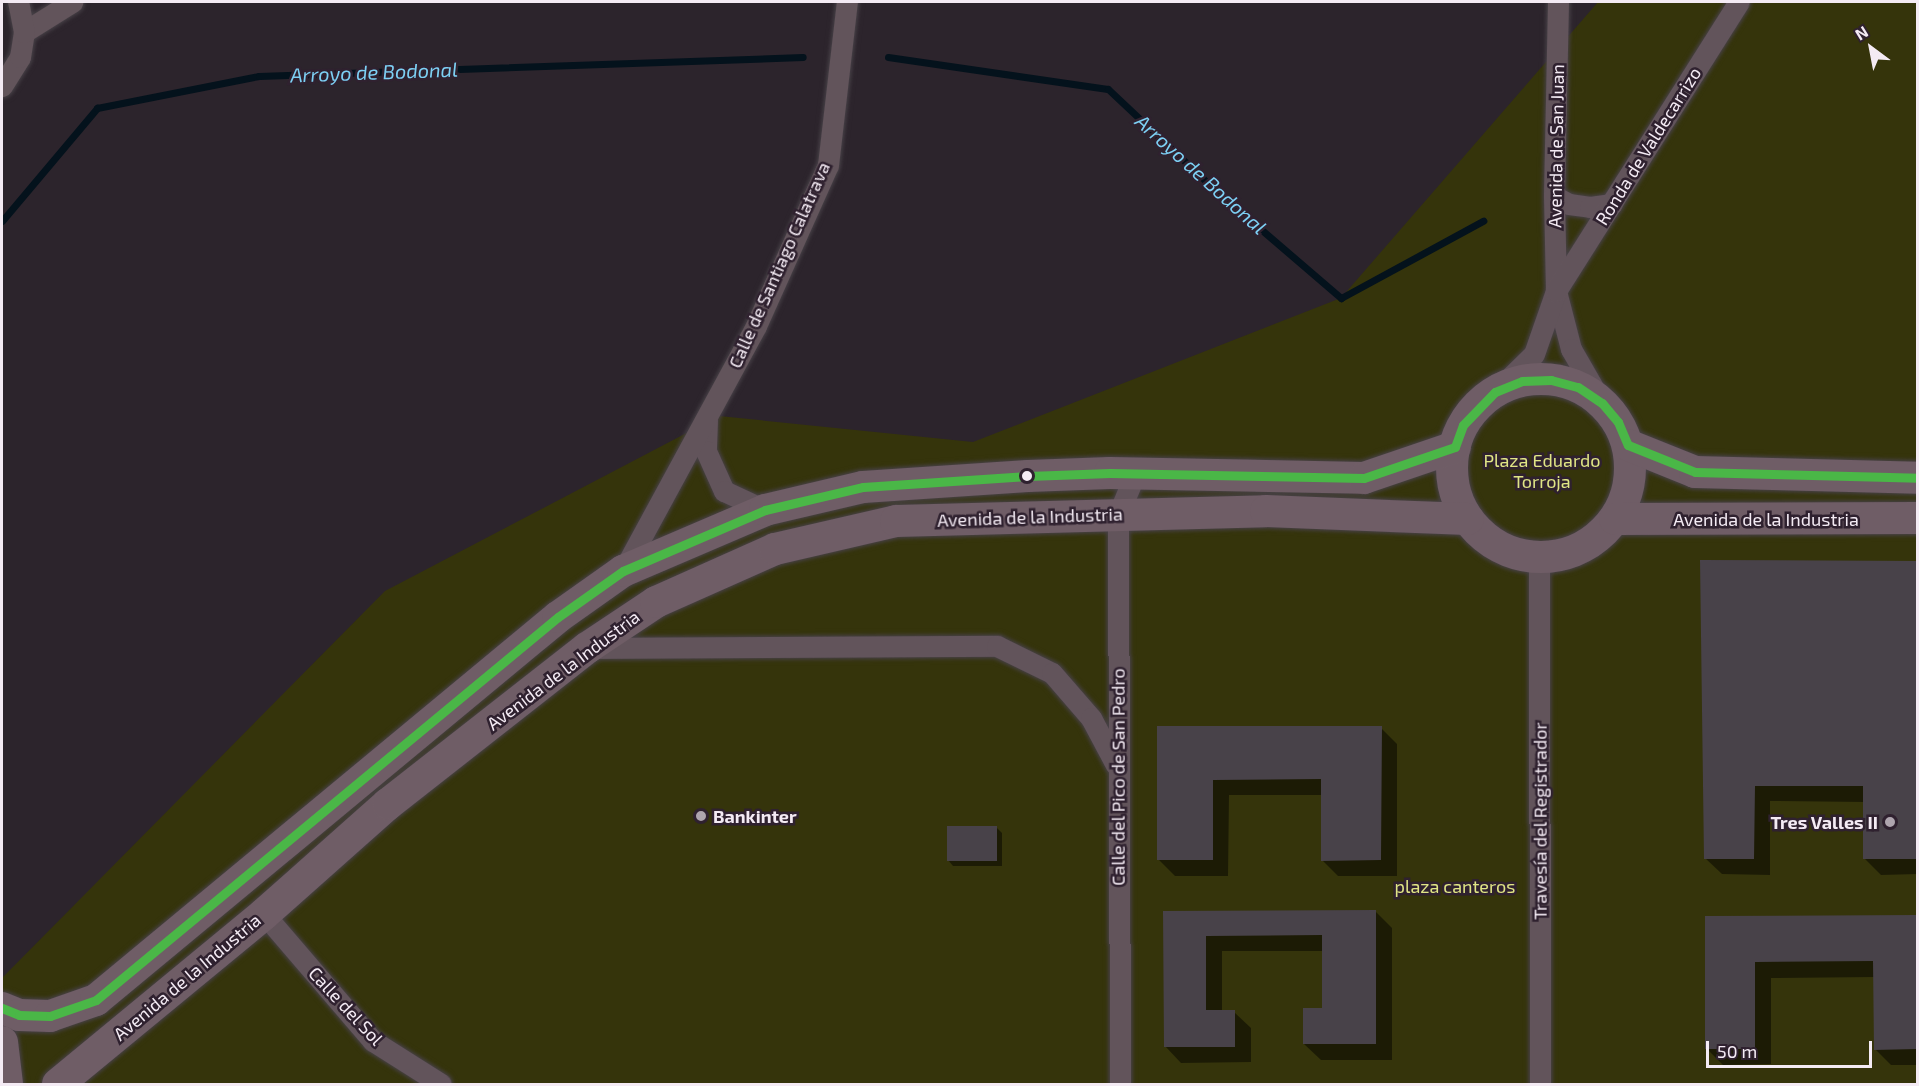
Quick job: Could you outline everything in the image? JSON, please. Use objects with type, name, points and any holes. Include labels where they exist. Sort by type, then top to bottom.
[{"type":"street","points":[[2,86],[20,57],[24,32],[18,2]]},
{"type":"street","points":[[24,32],[72,2]]},
{"type":"street","name":"Calle de Santiago Calatrava","points":[[623,571],[756,326],[828,165],[847,2]]},
{"type":"street","name":"Avenida de San Juan","points":[[1556,291],[1554,151],[1558,2]]},
{"type":"street","name":"Ronda de Valdecarrizo","points":[[1495,392],[1534,354],[1556,291],[1739,2]]},
{"type":"street","points":[[1554,196],[1569,204],[1612,204]]},
{"type":"street","points":[[1556,291],[1571,349],[1602,403],[1618,422],[1628,445],[1631,471],[1626,496],[1615,519],[1581,548],[1539,557],[1499,546],[1468,519],[1455,488],[1455,447],[1463,425],[1477,407],[1495,392],[1522,381],[1551,380],[1578,387],[1602,403]]},
{"type":"street","name":"Calle de Santiago Calatrava","points":[[707,416],[706,451],[724,491],[765,510]]},
{"type":"street","points":[[1628,445],[1695,472],[1917,478]]},
{"type":"street","points":[[2,1008],[20,1015],[50,1016],[96,1000],[549,624],[623,571],[765,510],[894,484],[1135,474],[1364,478],[1455,447]]},
{"type":"street","name":"Calle del Pico de San Pedro","points":[[1120,1084],[1118,515],[1135,474]]},
{"type":"street","name":"Avenida de la Industria","points":[[58,1084],[264,914],[388,804],[587,648],[656,602],[775,549],[896,521],[1266,511],[1468,519]]},
{"type":"street","name":"Avenida de la Industria","points":[[1615,519],[1917,518]]},
{"type":"street","name":"Travesía del Registrador","points":[[1539,557],[1540,1084]]},
{"type":"street","points":[[587,648],[997,646],[1052,673],[1091,718],[1118,769]]},
{"type":"street","name":"Calle del Sol","points":[[264,914],[373,1041],[441,1084]]},
{"type":"street","points":[[2,1042],[8,1066],[7,1084]]},
{"type":"green space","points":[[1598,2],[1917,2],[1917,1084],[2,1084],[2,978],[385,591],[719,416],[973,442],[1341,298]]},
{"type":"building","points":[[1700,560],[1917,561],[1917,859],[1863,859],[1863,786],[1755,786],[1754,859],[1704,859]]},
{"type":"building","points":[[1157,726],[1382,726],[1381,860],[1321,861],[1321,779],[1213,780],[1213,860],[1157,860]]},
{"type":"building","points":[[947,826],[997,826],[997,861],[947,861]]},
{"type":"building","points":[[1376,910],[1376,1044],[1303,1044],[1303,1008],[1322,1008],[1322,935],[1206,936],[1206,1010],[1235,1010],[1235,1047],[1164,1047],[1163,911]]},
{"type":"building","points":[[1917,915],[1917,1049],[1874,1050],[1873,961],[1755,962],[1755,1049],[1705,1049],[1705,916]]},
{"type":"waterway","name":"Arroyo de Bodonal","points":[[2,221],[97,108],[259,76],[803,57]]},
{"type":"waterway","name":"Arroyo de Bodonal","points":[[888,57],[1108,89],[1213,188],[1341,298],[1483,221]]},
{"type":"transit line","points":[[2,1008],[19,1015],[50,1016],[96,1000],[558,617],[623,571],[765,510],[863,487],[1028,476],[1110,473],[1364,478],[1455,447],[1463,425],[1495,392],[1522,381],[1551,380],[1578,387],[1602,403],[1618,422],[1628,445],[1695,472],[1918,478]]},
{"type":"place","name":"Bankinter","points":[[701,816]]},
{"type":"place","name":"Tres Valles II","points":[[1890,822]]},
{"type":"park label","name":"Plaza Eduardo Torroja","points":[[1542,471]]},
{"type":"park label","name":"plaza canteros","points":[[1455,886]]}]
